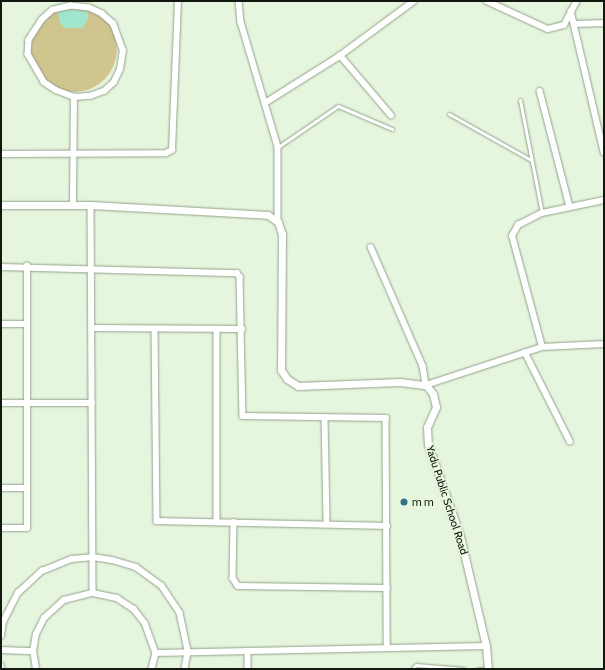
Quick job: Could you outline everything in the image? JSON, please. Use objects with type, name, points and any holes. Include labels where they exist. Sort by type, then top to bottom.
[{"type":"street","points":[[1,154],[166,153],[172,150],[178,1]]},
{"type":"street","points":[[265,103],[340,55],[414,1]]},
{"type":"street","points":[[487,1],[548,29],[564,25],[577,1]]},
{"type":"street","points":[[238,2],[278,147],[278,222],[282,234],[281,370],[287,379],[298,386],[400,382],[426,385],[542,347],[604,344]]},
{"type":"street","points":[[71,6],[89,8],[102,14],[113,24],[123,51],[120,69],[114,82],[104,91],[90,96],[74,97],[56,90],[44,82],[28,54],[29,40],[42,20],[53,10],[71,6]]},
{"type":"street","points":[[571,11],[604,152]]},
{"type":"street","points":[[574,24],[604,24]]},
{"type":"street","points":[[340,55],[391,115]]},
{"type":"street","points":[[540,91],[570,208]]},
{"type":"street","points":[[73,205],[72,154],[74,97]]},
{"type":"street","points":[[542,347],[512,236],[518,225],[542,213],[604,200]]},
{"type":"street","points":[[1,205],[91,205],[268,215],[278,222]]},
{"type":"street","points":[[91,205],[93,593]]},
{"type":"street","name":"Yadu Public School Road","points":[[371,248],[423,366],[426,385],[433,394],[436,407],[428,427],[428,444],[460,536],[486,646],[488,669]]},
{"type":"street","points":[[1,528],[27,528],[27,266]]},
{"type":"street","points":[[1,267],[27,266],[91,270],[237,273],[240,277],[243,416],[386,418],[386,647]]},
{"type":"street","points":[[1,324],[27,324]]},
{"type":"street","points":[[92,328],[242,329]]},
{"type":"street","points":[[155,328],[157,520],[387,526]]},
{"type":"street","points":[[217,329],[217,522]]},
{"type":"street","points":[[524,352],[570,441]]},
{"type":"street","points":[[1,403],[92,403]]},
{"type":"street","points":[[325,417],[327,524]]},
{"type":"street","points":[[1,488],[27,488]]},
{"type":"street","points":[[234,522],[233,578],[238,586],[387,588]]},
{"type":"street","points":[[1,636],[3,622],[18,593],[42,571],[72,559],[93,557],[136,567],[162,586],[180,613],[188,652],[185,669]]},
{"type":"street","points":[[36,669],[33,651],[36,634],[44,618],[53,607],[64,600],[93,593],[117,598],[134,609],[145,623],[156,653],[152,669]]},
{"type":"street","points":[[156,653],[486,646]]},
{"type":"street","points":[[1,650],[33,651]]},
{"type":"street","points":[[248,651],[248,669]]},
{"type":"street","points":[[1,665],[2,669]]},
{"type":"lane","points":[[520,100],[542,213]]},
{"type":"lane","points":[[278,147],[338,106],[392,129]]},
{"type":"lane","points":[[449,114],[531,160]]},
{"type":"lane","points":[[412,669],[416,665],[452,666],[464,669]]},
{"type":"lane","points":[[478,669],[488,669]]},
{"type":"shaded area","points":[[74,6],[82,7],[98,13],[110,25],[116,41],[116,57],[110,73],[98,85],[82,91],[74,92],[66,91],[50,85],[38,73],[32,57],[31,49],[32,41],[38,25],[50,13],[66,7]]},
{"type":"shaded area","points":[[69,9],[88,12],[88,19],[82,28],[65,28],[60,23],[58,11]]},
{"type":"place","name":"m m","points":[[404,502]]}]
